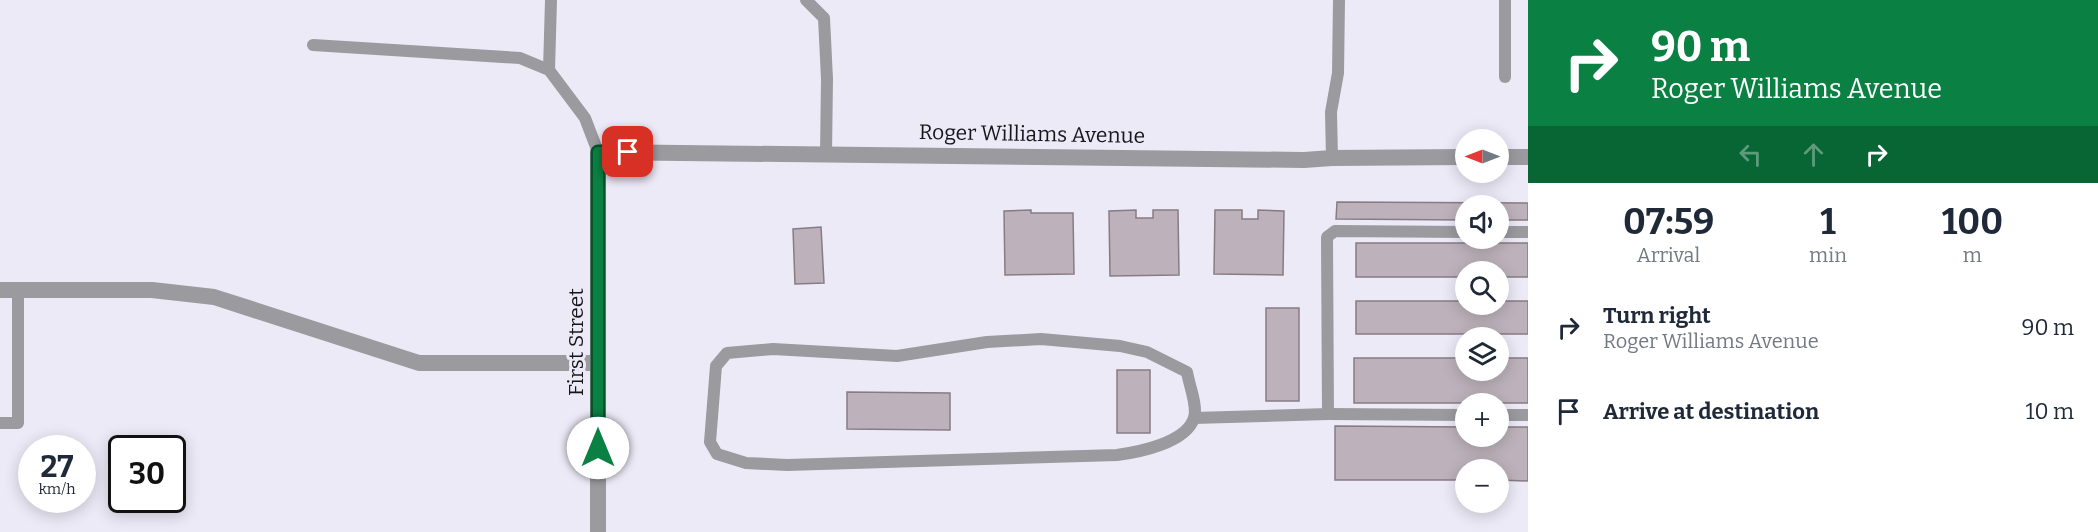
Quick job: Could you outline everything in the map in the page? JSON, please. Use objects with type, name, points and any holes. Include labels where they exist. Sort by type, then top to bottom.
[{"type":"street","name":"Roger Williams Avenue","points":[[598,152],[1304,160],[1455,158]]},
{"type":"street","name":"First Street","points":[[598,152],[598,532]]},
{"type":"street","points":[[1509,157],[1528,157]]},
{"type":"street","points":[[0,290],[152,290],[214,297],[419,363],[598,363]]},
{"type":"lane","points":[[549,70],[552,0]]},
{"type":"lane","points":[[806,0],[824,18],[827,79],[826,154]]},
{"type":"lane","points":[[1332,158],[1331,112],[1338,73],[1339,0]]},
{"type":"lane","points":[[1505,0],[1505,77]]},
{"type":"lane","points":[[313,45],[520,58],[549,70],[585,118],[598,152]]},
{"type":"lane","points":[[1328,414],[1327,237],[1335,231],[1455,232]]},
{"type":"lane","points":[[1509,232],[1528,232]]},
{"type":"lane","points":[[0,423],[18,423],[18,290]]},
{"type":"lane","points":[[1041,339],[1120,346],[1147,352],[1187,372],[1194,405],[1194,418],[1184,433],[1144,451],[1117,455],[787,465],[746,463],[717,454],[710,442],[716,366],[727,353],[773,349],[897,356],[987,342],[1041,339]]},
{"type":"lane","points":[[1194,418],[1328,414],[1455,415]]},
{"type":"lane","points":[[1509,415],[1528,415]]},
{"type":"building","points":[[1337,202],[1455,203],[1455,220],[1336,219]]},
{"type":"building","points":[[1509,203],[1528,203],[1528,220],[1509,220]]},
{"type":"building","points":[[1031,210],[1031,213],[1073,213],[1074,274],[1005,275],[1004,211]]},
{"type":"building","points":[[1136,210],[1136,218],[1153,218],[1153,210],[1178,210],[1179,275],[1110,276],[1109,211]]},
{"type":"building","points":[[1215,210],[1242,210],[1242,219],[1258,219],[1258,210],[1284,211],[1283,275],[1214,274]]},
{"type":"building","points":[[821,227],[824,283],[795,284],[793,229]]},
{"type":"building","points":[[1356,243],[1455,243],[1455,249],[1509,249],[1509,243],[1528,243],[1528,277],[1509,277],[1509,261],[1455,261],[1455,277],[1356,277]]},
{"type":"building","points":[[1356,301],[1455,301],[1455,315],[1509,315],[1509,301],[1528,301],[1528,334],[1509,334],[1509,327],[1455,327],[1455,334],[1356,334]]},
{"type":"building","points":[[1266,308],[1299,308],[1299,401],[1266,401]]},
{"type":"building","points":[[1354,358],[1455,358],[1455,381],[1509,381],[1509,358],[1528,358],[1528,403],[1509,403],[1509,393],[1455,393],[1455,403],[1354,403]]},
{"type":"building","points":[[1117,370],[1150,370],[1150,433],[1117,433]]},
{"type":"building","points":[[847,392],[950,393],[950,430],[847,429]]},
{"type":"building","points":[[1335,426],[1455,427],[1455,447],[1509,447],[1509,427],[1528,427],[1528,481],[1509,480],[1509,459],[1455,459],[1455,480],[1335,480]]},
{"type":"route","points":[[598,448],[598,152],[628,152]]}]
